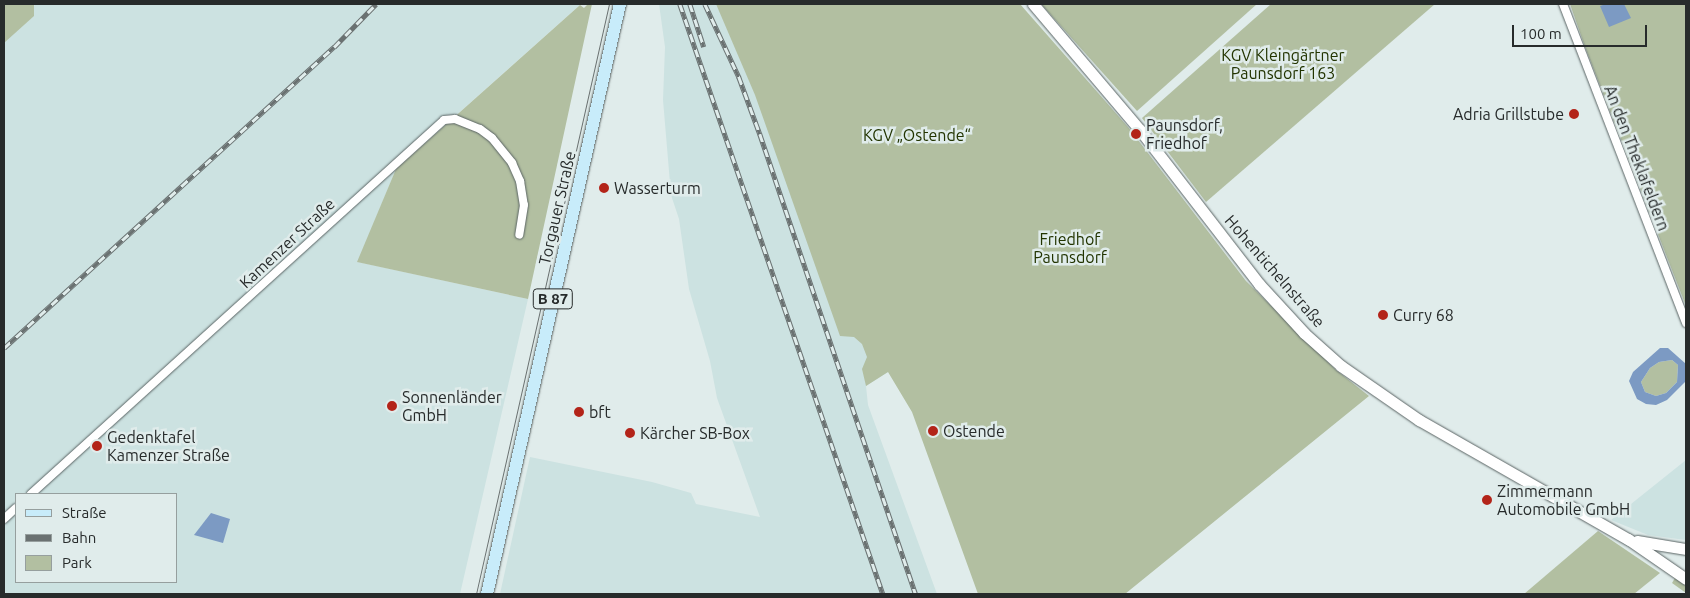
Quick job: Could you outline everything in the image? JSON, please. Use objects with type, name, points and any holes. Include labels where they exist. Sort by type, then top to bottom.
[{"type":"main road","name":"Torgauer Straße","points":[[486,594],[620,4]]},
{"type":"main road","name":"Hohentichelnstraße","points":[[1033,4],[1140,130],[1243,264],[1304,333],[1362,381],[1419,420],[1628,539],[1686,579]]},
{"type":"main road","name":"Hohentichelnstraße","points":[[1628,539],[1686,549]]},
{"type":"street","name":"An den Theklafeldern","points":[[1563,4],[1686,323]]},
{"type":"street","name":"Kamenzer Straße","points":[[32,493],[444,120],[455,119],[480,129],[497,143],[512,163],[520,181],[524,205],[519,235]]},
{"type":"street","points":[[4,519],[15,509]]},
{"type":"shaded area","points":[[36,4],[581,4],[396,169],[358,262],[528,299],[460,594],[4,594],[4,32]]},
{"type":"shaded area","points":[[659,4],[727,4],[888,372],[866,386],[868,405],[937,594],[500,594],[530,457],[652,482],[691,493],[696,504],[760,517],[717,398],[710,361],[689,289],[679,219],[671,195],[663,100],[665,47]]},
{"type":"shaded area","points":[[1686,460],[1686,540],[1648,535],[1611,520]]},
{"type":"green space","points":[[4,4],[34,4],[34,16],[4,43]]},
{"type":"green space","points":[[588,4],[592,4],[528,299],[357,262],[396,169],[580,5],[584,8]]},
{"type":"green space","name":"KGV „Ostende“","points":[[716,4],[1020,4],[1128,127],[1246,281],[1336,370],[1369,396],[1125,594],[978,594],[912,412],[888,372],[866,386],[862,369],[867,357],[862,344],[854,337],[840,336],[755,95]]},
{"type":"green space","points":[[1041,4],[1257,4],[1137,111]]},
{"type":"green space","name":"KGV Kleingärtner Paunsdorf 163","points":[[1271,4],[1435,4],[1206,202],[1142,118]]},
{"type":"green space","points":[[1570,4],[1686,4],[1686,306],[1585,47]]},
{"type":"green space","points":[[1672,360],[1678,365],[1677,382],[1666,393],[1656,396],[1645,392],[1641,382],[1650,368],[1659,362]]},
{"type":"green space","points":[[1598,531],[1660,573],[1634,594],[1524,594]]},
{"type":"green space","points":[[1675,578],[1686,586],[1686,593],[1672,583]]},
{"type":"water","points":[[1624,4],[1631,18],[1609,27],[1600,6]]},
{"type":"water","points":[[1660,348],[1668,348],[1686,364],[1686,381],[1667,400],[1656,405],[1646,404],[1637,399],[1629,381],[1633,372]],"holes":[[[1672,360],[1678,365],[1677,382],[1666,393],[1656,396],[1645,392],[1641,382],[1650,368],[1659,362]]]},
{"type":"water","points":[[211,513],[230,519],[223,543],[194,535]]},
{"type":"tram line","points":[[476,594],[609,4]]},
{"type":"railway","points":[[4,348],[334,47],[376,4]]},
{"type":"railway","points":[[680,4],[883,594]]},
{"type":"railway","points":[[690,4],[704,47]]},
{"type":"railway","points":[[705,4],[739,77],[760,134],[916,594]]},
{"type":"place","name":"Adria Grillstube","points":[[1574,114]]},
{"type":"place","name":"Paunsdorf, Friedhof","points":[[1136,134]]},
{"type":"place","name":"Wasserturm","points":[[604,188]]},
{"type":"place","name":"Curry 68","points":[[1383,315]]},
{"type":"place","name":"Sonnenländer GmbH","points":[[392,406]]},
{"type":"place","name":"bft","points":[[579,412]]},
{"type":"place","name":"Ostende","points":[[933,431]]},
{"type":"place","name":"Kärcher SB-Box","points":[[630,433]]},
{"type":"place","name":"Gedenktafel Kamenzer Straße","points":[[97,446]]},
{"type":"place","name":"Zimmermann Automobile GmbH","points":[[1487,500]]},
{"type":"park label","name":"Friedhof Paunsdorf","points":[[1070,248]]}]
